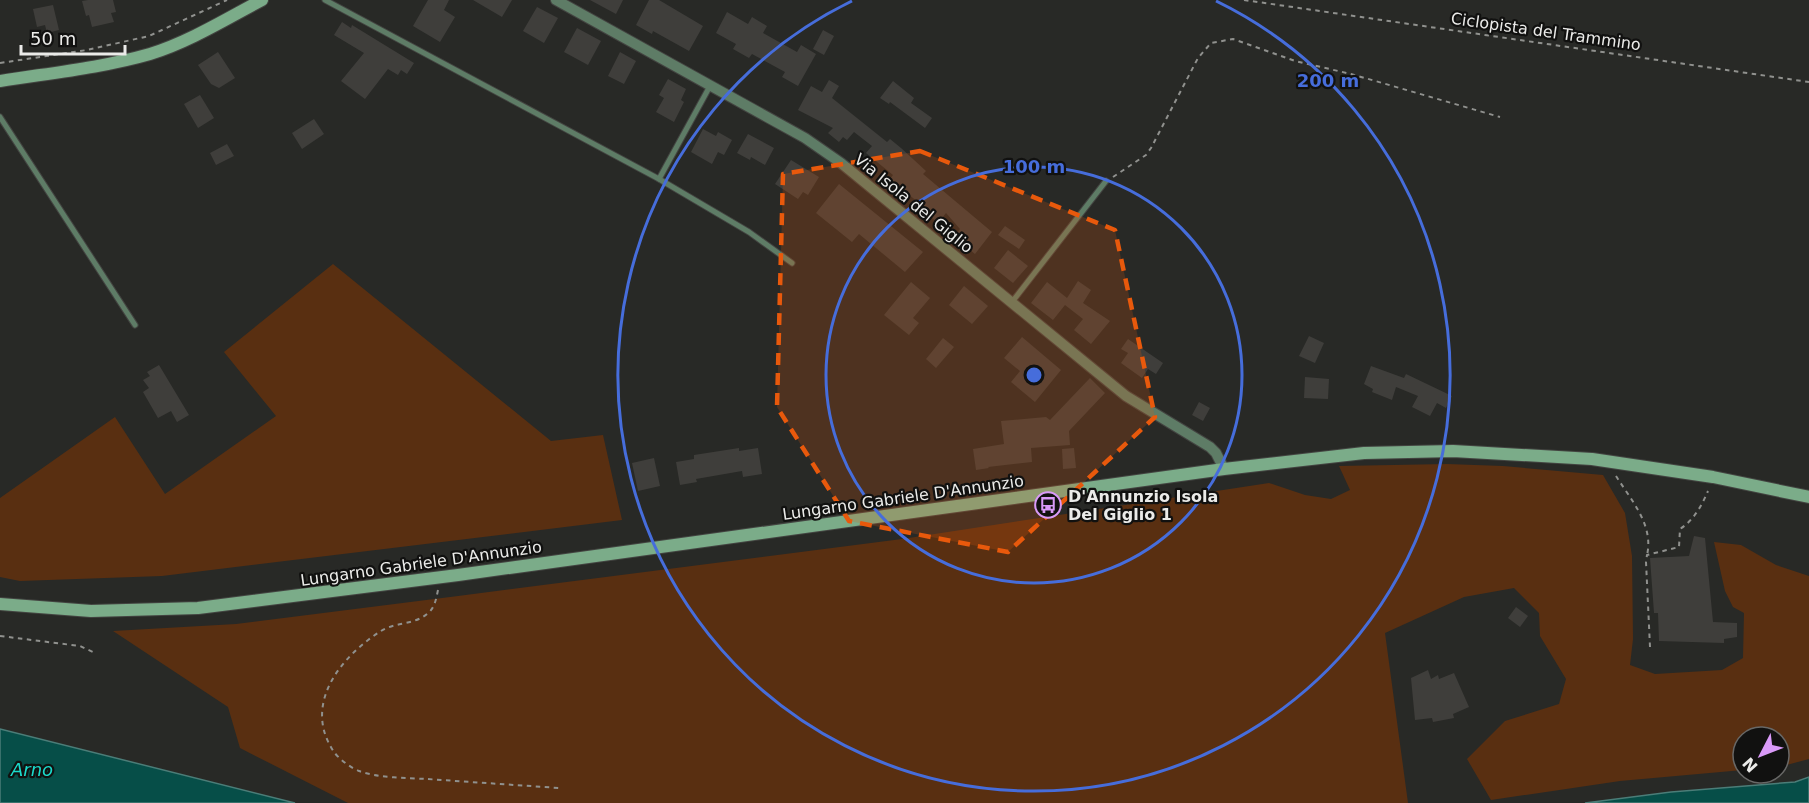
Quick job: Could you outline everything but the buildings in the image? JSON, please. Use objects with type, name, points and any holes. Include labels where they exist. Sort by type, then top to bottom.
[{"type":"main road","points":[[0,81],[86,68],[151,53],[174,45],[262,0]]},
{"type":"main road","name":"Lungarno Gabriele D'Annunzio","points":[[0,604],[91,611],[171,610],[266,600],[1224,469],[1364,453],[1443,451],[1508,453],[1607,461],[1713,477],[1809,497]]},
{"type":"street","name":"Via Isola del Giglio","points":[[556,0],[805,138],[841,163],[1126,396],[1210,447],[1216,453],[1224,469]]},
{"type":"lane","points":[[325,0],[659,179],[749,232],[792,263]]},
{"type":"lane","points":[[659,179],[710,86]]},
{"type":"lane","points":[[0,117],[135,325]]},
{"type":"lane","points":[[1012,302],[1106,181]]},
{"type":"path","points":[[0,63],[87,50],[149,36],[227,0]]},
{"type":"path","name":"Ciclopista del Trammino","points":[[1244,0],[1809,82]]},
{"type":"path","points":[[1106,181],[1131,166],[1151,148],[1198,58],[1211,43],[1233,39],[1294,61],[1352,74],[1500,117]]},
{"type":"path","points":[[1607,461],[1638,509],[1647,530],[1646,562],[1650,647]]},
{"type":"path","points":[[1647,555],[1679,547],[1680,529],[1694,517],[1704,501],[1713,477]]},
{"type":"path","points":[[440,578],[436,601],[433,609],[427,615],[416,621],[382,631],[345,661],[332,677],[324,696],[323,721],[328,742],[337,756],[358,771],[396,777],[559,788]]},
{"type":"path","points":[[0,636],[80,646],[95,652]]},
{"type":"highlighted area","points":[[920,151],[1115,230],[1155,417],[1008,552],[849,521],[777,407],[783,174]]},
{"type":"shaded area","points":[[333,264],[551,441],[603,435],[622,520],[162,576],[20,581],[0,577],[0,498],[115,417],[165,494],[276,416],[224,352]]},
{"type":"shaded area","points":[[1447,464],[1503,466],[1603,475],[1625,513],[1632,556],[1633,639],[1630,665],[1655,674],[1722,670],[1743,658],[1744,613],[1733,607],[1725,591],[1714,542],[1741,545],[1776,565],[1809,576],[1809,759],[1791,764],[1791,725],[1731,725],[1731,771],[1620,781],[1491,800],[1467,759],[1505,721],[1559,704],[1566,679],[1540,636],[1539,613],[1514,588],[1464,597],[1385,633],[1408,803],[348,803],[240,748],[228,707],[113,631],[236,624],[458,596],[902,539],[1269,483],[1305,495],[1331,499],[1350,490],[1339,466]]},
{"type":"water","name":"Arno","points":[[0,729],[295,803],[0,803]]},
{"type":"water","points":[[1809,777],[1809,803],[1585,803],[1671,792],[1758,785],[1791,785],[1791,782]]},
{"type":"place","name":"D'Annunzio Isola Del Giglio 1","points":[[1048,505]]}]
